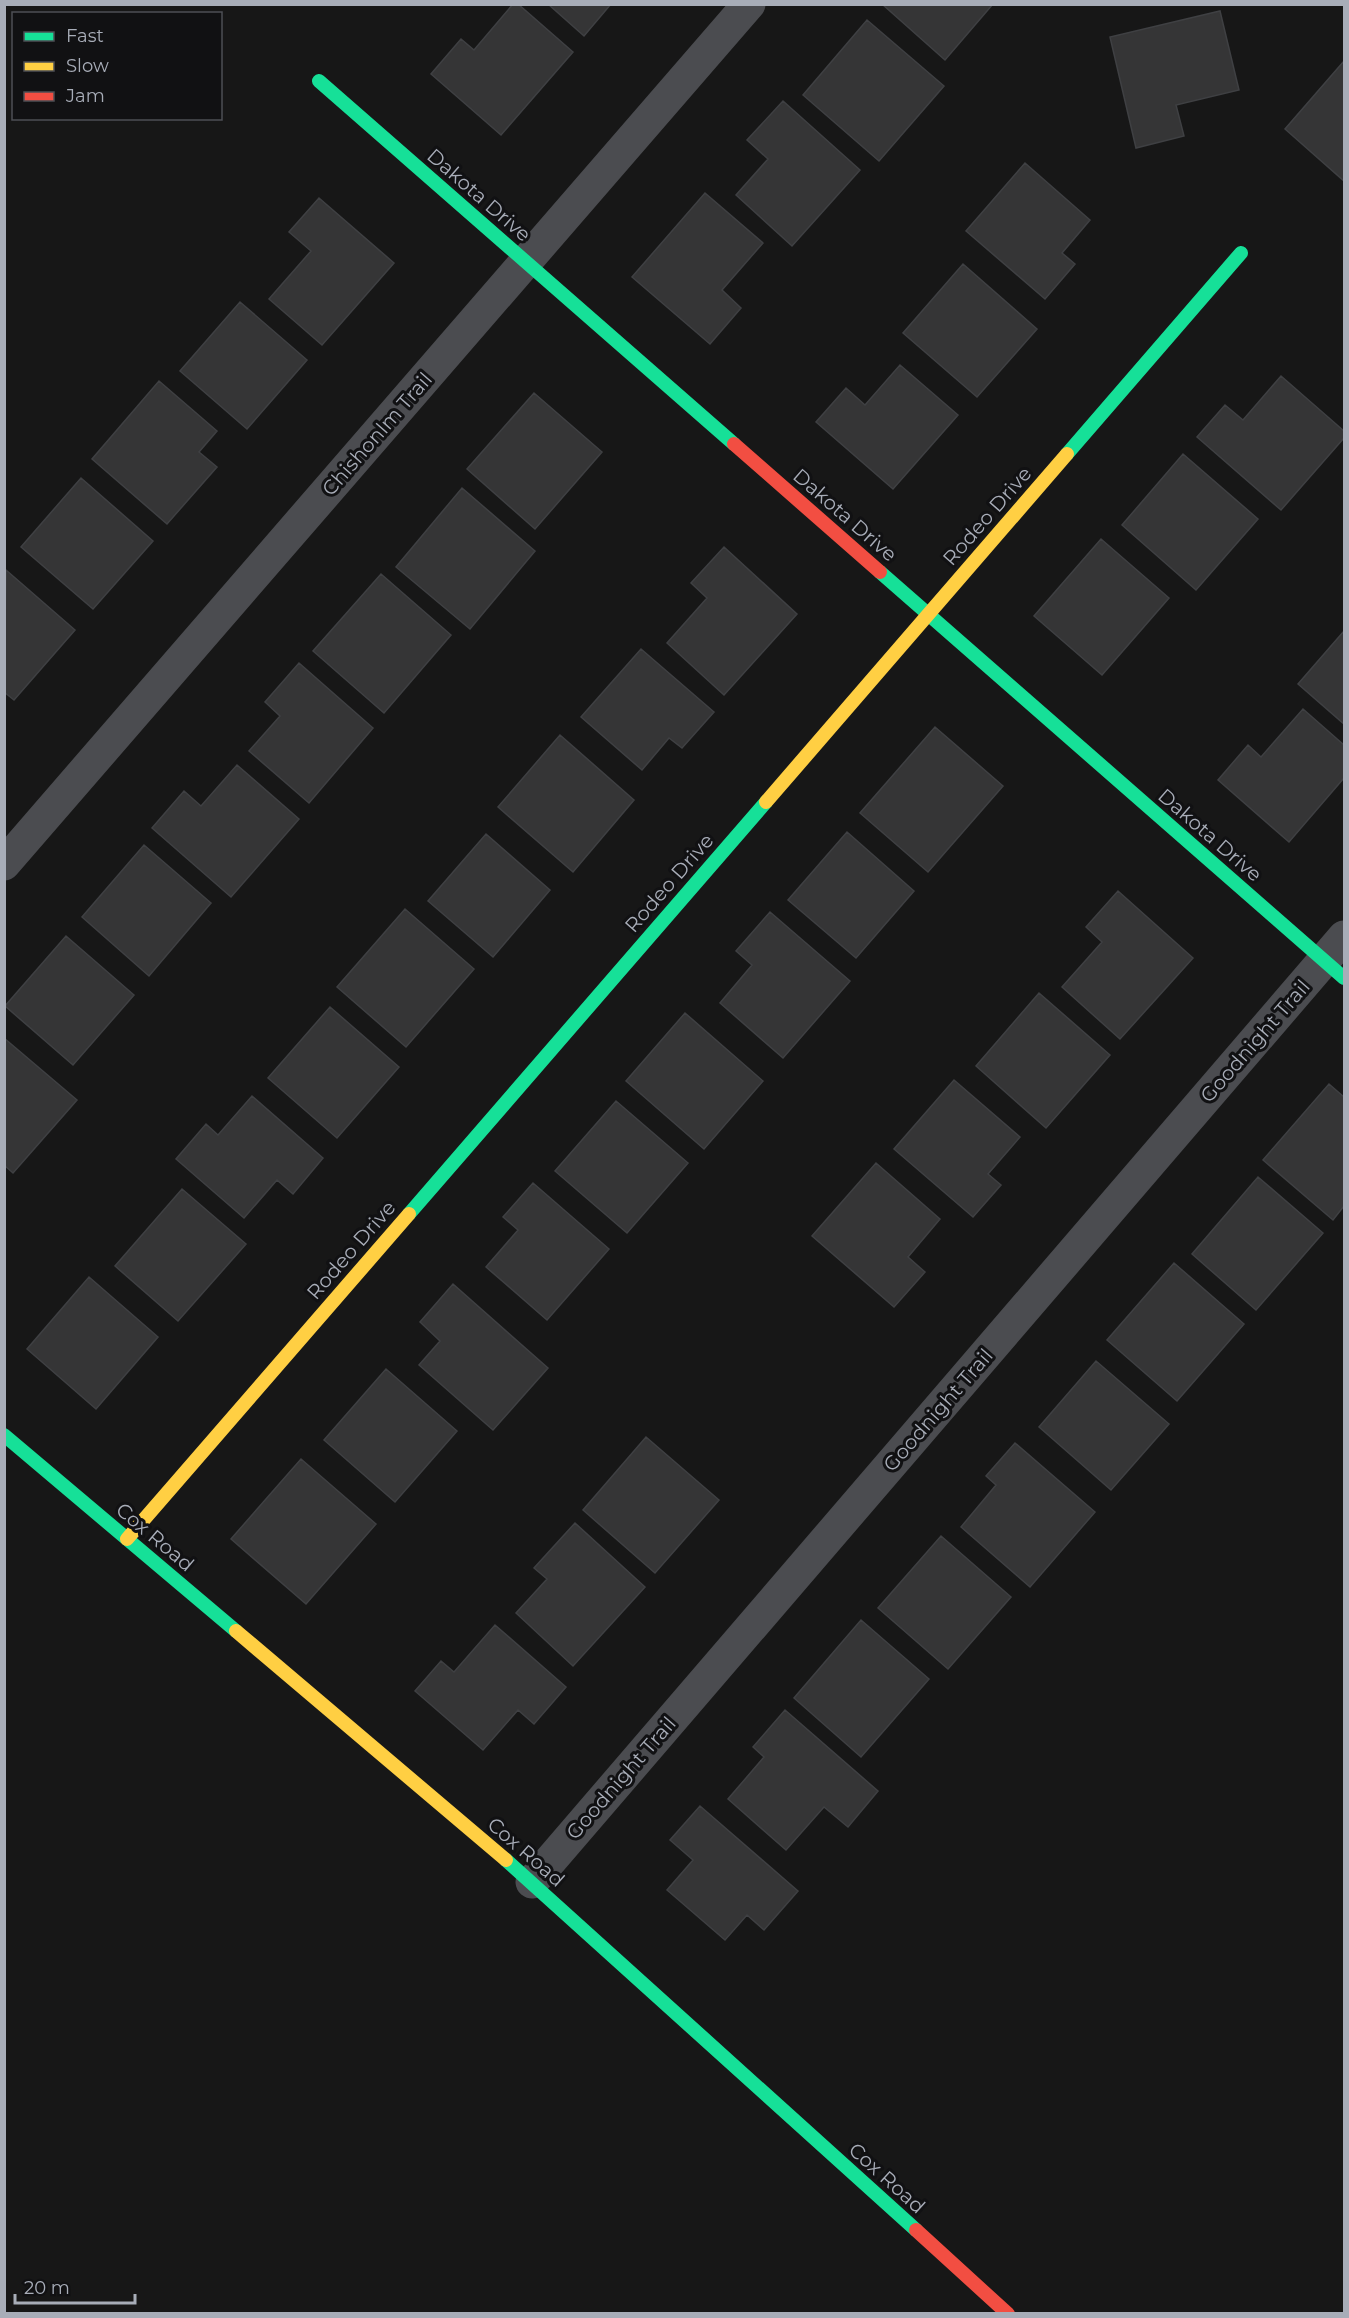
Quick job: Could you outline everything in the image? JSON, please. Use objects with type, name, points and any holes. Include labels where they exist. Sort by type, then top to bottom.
[{"type":"street","name":"Chishonlm Trail","points":[[4,864],[749,4]]},
{"type":"street","name":"Dakota Drive","points":[[320,81],[928,614],[1338,958]]},
{"type":"street","name":"Rodeo Drive","points":[[127,1539],[1241,253]]},
{"type":"street","name":"Goodnight Trail","points":[[532,1882],[1338,958]]},
{"type":"street","name":"Cox Road","points":[[4,1435],[532,1882],[1008,2313]]},
{"type":"building","points":[[513,4],[518,4],[573,52],[501,135],[431,74],[461,39],[474,50]]},
{"type":"building","points":[[548,4],[611,4],[584,36]]},
{"type":"building","points":[[882,4],[993,4],[945,60]]},
{"type":"building","points":[[1220,11],[1239,90],[1176,105],[1184,136],[1136,148],[1110,37]]},
{"type":"building","points":[[867,20],[944,86],[879,161],[803,95]]},
{"type":"building","points":[[1344,61],[1344,181],[1285,129]]},
{"type":"building","points":[[783,101],[860,170],[792,246],[736,195],[768,159],[747,140]]},
{"type":"building","points":[[1025,163],[1090,220],[1062,253],[1075,264],[1045,299],[966,231]]},
{"type":"building","points":[[705,193],[763,243],[722,290],[741,308],[710,344],[632,277]]},
{"type":"building","points":[[319,198],[394,263],[322,345],[269,299],[311,251],[289,232]]},
{"type":"building","points":[[963,264],[1037,329],[977,397],[903,333]]},
{"type":"building","points":[[240,302],[307,360],[247,429],[180,371]]},
{"type":"building","points":[[900,365],[958,415],[893,489],[816,422],[846,388],[865,405]]},
{"type":"building","points":[[1281,376],[1344,431],[1344,438],[1281,510],[1197,437],[1225,405],[1243,420]]},
{"type":"building","points":[[159,381],[217,431],[199,452],[217,467],[167,524],[92,459]]},
{"type":"building","points":[[534,393],[602,452],[535,529],[467,469]]},
{"type":"building","points":[[1183,454],[1258,519],[1196,590],[1122,525]]},
{"type":"building","points":[[81,478],[153,541],[93,609],[21,547]]},
{"type":"building","points":[[462,488],[535,551],[470,629],[396,567]]},
{"type":"building","points":[[1101,539],[1169,598],[1102,675],[1034,616]]},
{"type":"building","points":[[724,547],[797,614],[724,695],[667,643],[707,598],[691,583]]},
{"type":"building","points":[[6,570],[75,630],[14,700],[4,692]]},
{"type":"building","points":[[381,574],[451,635],[384,713],[313,651]]},
{"type":"building","points":[[1344,631],[1344,724],[1298,684]]},
{"type":"building","points":[[641,649],[714,712],[682,748],[669,738],[642,770],[581,717]]},
{"type":"building","points":[[299,663],[373,728],[309,803],[249,751],[280,716],[265,702]]},
{"type":"building","points":[[1303,709],[1344,745],[1344,778],[1289,842],[1218,780],[1248,745],[1261,757]]},
{"type":"building","points":[[935,727],[1003,786],[928,872],[860,813]]},
{"type":"building","points":[[560,735],[634,800],[573,872],[498,807]]},
{"type":"building","points":[[237,765],[299,819],[231,897],[152,828],[184,791],[201,806]]},
{"type":"building","points":[[847,832],[914,891],[856,958],[788,900]]},
{"type":"building","points":[[486,834],[550,890],[493,957],[428,901]]},
{"type":"building","points":[[144,845],[211,903],[149,976],[82,917]]},
{"type":"building","points":[[1118,891],[1193,958],[1120,1039],[1062,987],[1102,942],[1086,927]]},
{"type":"building","points":[[405,909],[474,969],[406,1047],[337,987]]},
{"type":"building","points":[[770,912],[850,981],[783,1058],[720,1003],[752,965],[736,951]]},
{"type":"building","points":[[66,936],[134,995],[73,1065],[5,1006]]},
{"type":"building","points":[[1039,993],[1110,1055],[1046,1128],[976,1066]]},
{"type":"building","points":[[330,1007],[399,1067],[337,1138],[268,1078]]},
{"type":"building","points":[[685,1013],[763,1081],[704,1149],[626,1081]]},
{"type":"building","points":[[4,1038],[77,1100],[13,1173],[4,1165]]},
{"type":"building","points":[[954,1080],[1020,1137],[988,1174],[1001,1185],[973,1217],[894,1149]]},
{"type":"building","points":[[1329,1084],[1344,1097],[1344,1206],[1333,1220],[1263,1160]]},
{"type":"building","points":[[252,1096],[323,1158],[293,1194],[277,1180],[244,1218],[176,1159],[206,1124],[218,1135]]},
{"type":"building","points":[[616,1101],[688,1163],[627,1233],[555,1171]]},
{"type":"building","points":[[876,1163],[940,1219],[908,1257],[925,1272],[894,1307],[812,1236]]},
{"type":"building","points":[[1258,1177],[1323,1233],[1256,1310],[1192,1254]]},
{"type":"building","points":[[533,1183],[609,1249],[547,1320],[486,1267],[518,1230],[503,1217]]},
{"type":"building","points":[[182,1189],[246,1244],[178,1321],[115,1266]]},
{"type":"building","points":[[1174,1263],[1244,1324],[1177,1401],[1107,1340]]},
{"type":"building","points":[[89,1277],[158,1337],[96,1409],[27,1349]]},
{"type":"building","points":[[453,1284],[548,1368],[493,1430],[419,1365],[440,1341],[420,1322]]},
{"type":"building","points":[[1096,1361],[1169,1424],[1111,1490],[1039,1427]]},
{"type":"building","points":[[386,1369],[457,1431],[395,1502],[324,1440]]},
{"type":"building","points":[[646,1437],[719,1500],[655,1573],[583,1510]]},
{"type":"building","points":[[1015,1443],[1095,1512],[1030,1587],[961,1527],[996,1485],[986,1476]]},
{"type":"building","points":[[301,1459],[376,1524],[306,1604],[231,1539]]},
{"type":"building","points":[[575,1523],[645,1587],[573,1666],[516,1613],[547,1579],[534,1568]]},
{"type":"building","points":[[941,1536],[1011,1597],[948,1669],[878,1608]]},
{"type":"building","points":[[861,1620],[929,1679],[861,1757],[794,1698]]},
{"type":"building","points":[[495,1625],[566,1687],[534,1724],[518,1710],[483,1750],[415,1691],[441,1661],[454,1672]]},
{"type":"building","points":[[785,1710],[878,1791],[848,1827],[824,1807],[786,1850],[728,1799],[764,1757],[753,1747]]},
{"type":"building","points":[[700,1806],[798,1891],[764,1930],[747,1915],[725,1940],[667,1890],[693,1860],[670,1840]]},
{"type":"traffic: fast","points":[[319,81],[734,444]]},
{"type":"traffic: fast","points":[[1067,454],[1241,253]]},
{"type":"traffic: fast","points":[[880,572],[1344,978]]},
{"type":"traffic: fast","points":[[409,1214],[766,802]]},
{"type":"traffic: fast","points":[[4,1435],[236,1631]]},
{"type":"traffic: fast","points":[[506,1860],[916,2230]]},
{"type":"traffic: slow","points":[[766,802],[1067,454]]},
{"type":"traffic: slow","points":[[127,1539],[409,1214]]},
{"type":"traffic: slow","points":[[236,1631],[506,1860]]},
{"type":"traffic: jam","points":[[734,444],[880,572]]},
{"type":"traffic: jam","points":[[916,2230],[1008,2314]]}]
